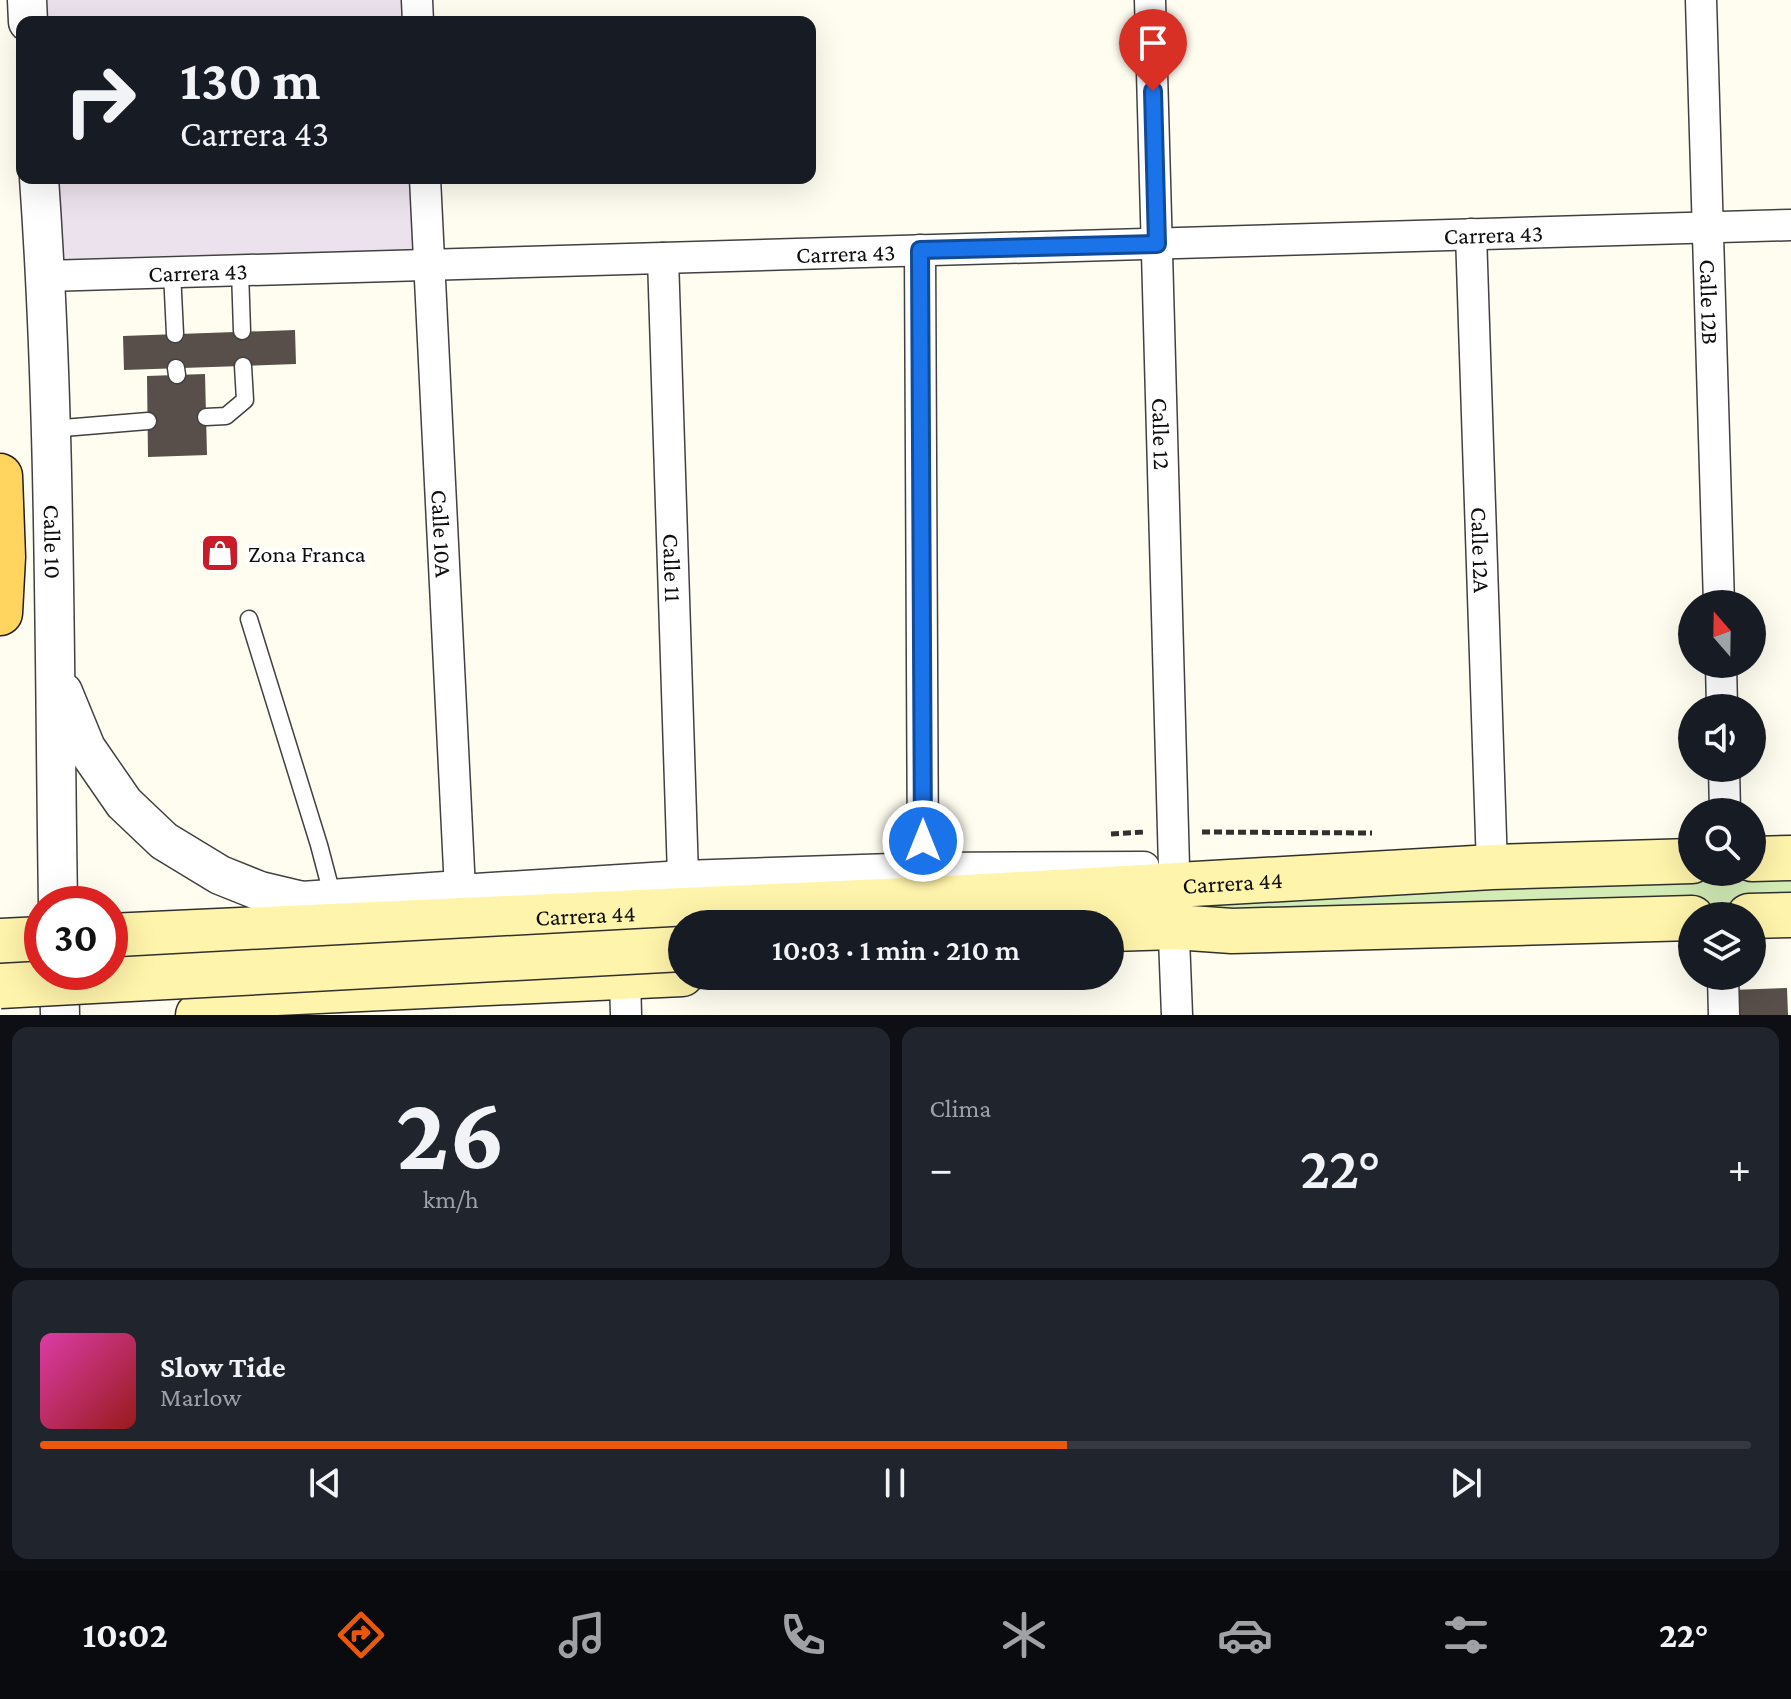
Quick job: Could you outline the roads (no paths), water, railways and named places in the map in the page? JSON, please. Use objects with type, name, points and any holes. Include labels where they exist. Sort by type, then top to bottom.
[{"type":"main road","points":[[0,476],[3,557],[0,613]]},
{"type":"main road","points":[[1766,859],[1791,858]]},
{"type":"main road","name":"Carrera 44","points":[[128,935],[936,883],[1678,861]]},
{"type":"main road","points":[[1766,916],[1791,915]]},
{"type":"main road","name":"Carrera 44","points":[[1124,929],[1175,927],[1232,931],[1678,918]]},
{"type":"main road","points":[[1124,942],[1232,931]]},
{"type":"main road","points":[[0,941],[24,940]]},
{"type":"main road","name":"Carrera 44","points":[[0,986],[668,950]]},
{"type":"main road","points":[[198,1015],[236,1000],[276,993],[625,996],[668,979]]},
{"type":"main road","points":[[0,1001],[1,1015]]},
{"type":"street","name":"Calle 12","points":[[1150,0],[1174,867]]},
{"type":"street","name":"Calle 12B","points":[[1701,0],[1719,590]]},
{"type":"street","name":"Calle 10","points":[[39,184],[51,429],[58,886]]},
{"type":"street","name":"Calle 10A","points":[[425,184],[460,890]]},
{"type":"street","name":"Carrera 43","points":[[46,276],[1791,225]]},
{"type":"street","name":"Calle 12A","points":[[1471,234],[1492,867]]},
{"type":"street","points":[[920,250],[936,883]]},
{"type":"street","name":"Calle 11","points":[[663,258],[683,876]]},
{"type":"street","points":[[54,653],[60,686],[86,748],[124,803],[148,827],[200,866],[239,884],[302,901],[460,890]]},
{"type":"street","name":"Carrera 44","points":[[460,890],[683,876],[936,883],[1174,867],[1492,867]]},
{"type":"street","points":[[1174,938],[1177,1015]]},
{"type":"street","points":[[59,990],[60,1015]]},
{"type":"street","points":[[1723,990],[1724,1015]]},
{"type":"lane","points":[[240,271],[242,331]]},
{"type":"lane","points":[[172,272],[175,334]]},
{"type":"lane","points":[[206,417],[226,416],[245,400],[243,366]]},
{"type":"lane","points":[[51,429],[148,421]]},
{"type":"lane","points":[[249,619],[333,898]]},
{"type":"place","name":"Zona Franca","points":[[220,553]]}]
